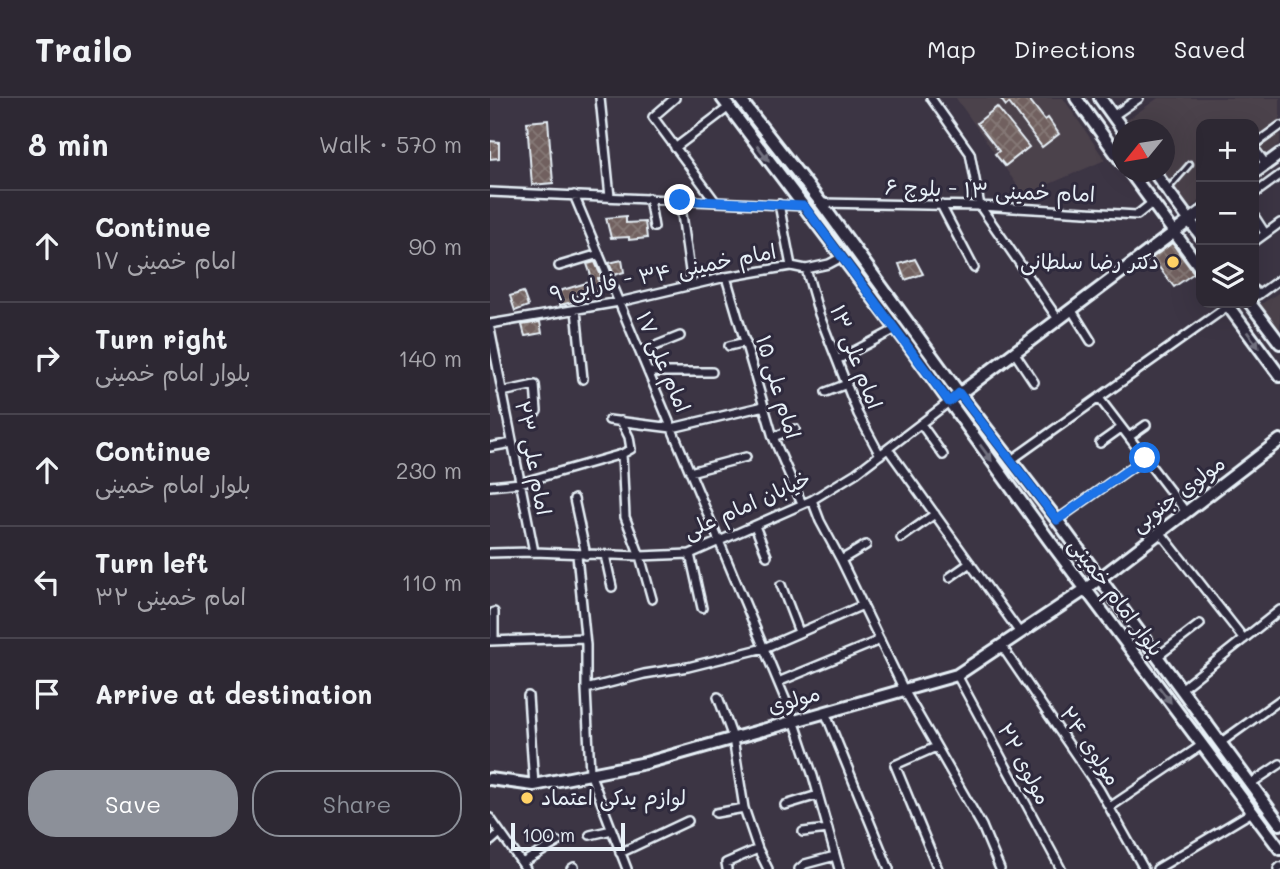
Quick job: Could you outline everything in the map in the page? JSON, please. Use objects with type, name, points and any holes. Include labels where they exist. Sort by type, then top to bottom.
[{"type":"main road","name":"بلوار امام خمینی","points":[[738,98],[821,203],[1280,824]]},
{"type":"main road","points":[[1076,98],[1112,148]]},
{"type":"main road","points":[[1100,98],[1115,119]]},
{"type":"main road","name":"بلوار امام خمینی","points":[[726,103],[1280,849]]},
{"type":"main road","points":[[1259,169],[1280,154]]},
{"type":"main road","points":[[1137,182],[1196,262]]},
{"type":"main road","points":[[1161,182],[1196,229]]},
{"type":"main road","points":[[949,402],[1196,216]]},
{"type":"main road","points":[[1230,308],[1280,376]]},
{"type":"main road","points":[[1254,308],[1280,343]]},
{"type":"main road","name":"مولوی جنوبی","points":[[1086,589],[1280,440]]},
{"type":"main road","name":"مولوی","points":[[490,779],[534,785],[646,763],[957,675],[1086,589]]},
{"type":"street","points":[[600,98],[610,197]]},
{"type":"street","points":[[675,98],[653,117],[715,201]]},
{"type":"street","points":[[931,98],[970,153],[980,206],[1058,319]]},
{"type":"street","points":[[1113,116],[1139,98]]},
{"type":"street","points":[[675,148],[726,103]]},
{"type":"street","points":[[1259,142],[1280,126]]},
{"type":"street","points":[[1259,154],[1266,164]]},
{"type":"street","points":[[1259,190],[1280,175]]},
{"type":"street","points":[[490,192],[804,206]]},
{"type":"street","name":"امام علی ۱۷","points":[[574,195],[794,720],[839,869]]},
{"type":"street","points":[[649,198],[654,226]]},
{"type":"street","points":[[680,200],[692,285]]},
{"type":"street","name":"امام خمینی ۱۳ - بلوچ ۶","points":[[821,203],[980,206],[1137,215],[1152,202]]},
{"type":"street","points":[[779,204],[791,266]]},
{"type":"street","points":[[941,205],[974,268]]},
{"type":"street","points":[[1259,238],[1280,223]]},
{"type":"street","points":[[1259,224],[1265,233]]},
{"type":"street","points":[[559,266],[599,254]]},
{"type":"street","name":"امام خمینی ۳۴ - فارابی ۹","points":[[490,326],[619,302],[726,277],[791,266],[806,269],[829,264],[842,257]]},
{"type":"street","name":"امام علی ۱۳","points":[[806,269],[819,314],[846,384],[858,414],[880,455]]},
{"type":"street","name":"امام علی ۱۵","points":[[726,277],[773,437],[802,504]]},
{"type":"street","points":[[1259,294],[1280,279]]},
{"type":"street","points":[[1010,461],[1222,308]]},
{"type":"street","points":[[1071,309],[1091,341]]},
{"type":"street","points":[[576,310],[583,379]]},
{"type":"street","name":"امام علی ۲۳","points":[[490,326],[534,552]]},
{"type":"street","points":[[837,360],[896,329]]},
{"type":"street","points":[[640,352],[680,335]]},
{"type":"street","points":[[729,346],[746,342]]},
{"type":"street","points":[[1014,352],[1034,382]]},
{"type":"street","points":[[648,372],[712,372]]},
{"type":"street","points":[[826,391],[846,384]]},
{"type":"street","points":[[502,392],[535,386],[537,411]]},
{"type":"street","points":[[1099,398],[1186,513]]},
{"type":"street","name":"خیابان امام علی","points":[[490,553],[640,556],[690,554],[812,500],[856,473],[949,402]]},
{"type":"street","points":[[609,419],[672,428],[764,406]]},
{"type":"street","points":[[490,486],[520,483],[622,454],[631,449],[629,437],[621,421]]},
{"type":"street","points":[[921,424],[943,455]]},
{"type":"street","points":[[1129,437],[1146,425]]},
{"type":"street","points":[[1100,443],[1121,428]]},
{"type":"street","points":[[773,437],[795,429]]},
{"type":"street","points":[[490,447],[512,443]]},
{"type":"street","points":[[888,449],[1020,633]]},
{"type":"street","points":[[622,454],[625,517],[652,599]]},
{"type":"street","points":[[690,472],[746,457]]},
{"type":"street","points":[[1057,520],[1145,458]]},
{"type":"street","points":[[574,499],[586,555]]},
{"type":"street","points":[[812,500],[904,690],[982,826],[1000,869]]},
{"type":"street","points":[[901,538],[935,514]]},
{"type":"street","points":[[755,526],[767,556]]},
{"type":"street","points":[[1160,532],[1244,639]]},
{"type":"street","points":[[841,560],[866,545]]},
{"type":"street","points":[[690,554],[702,608]]},
{"type":"street","points":[[577,555],[585,638],[590,773],[627,869]]},
{"type":"street","points":[[606,555],[612,587]]},
{"type":"street","points":[[950,578],[970,563]]},
{"type":"street","points":[[781,585],[800,632]]},
{"type":"street","points":[[586,689],[764,648],[863,606]]},
{"type":"street","points":[[1181,689],[1280,610]]},
{"type":"street","points":[[494,612],[492,641],[585,638]]},
{"type":"street","points":[[1157,657],[1200,624]]},
{"type":"street","points":[[778,682],[880,640]]},
{"type":"street","name":"مولوی ۲۴","points":[[1001,645],[1110,807],[1144,869]]},
{"type":"street","name":"مولوی ۲۲","points":[[957,675],[1061,869]]},
{"type":"street","points":[[528,696],[534,785]]},
{"type":"street","points":[[718,697],[733,738],[744,808],[768,869]]},
{"type":"street","points":[[1220,743],[1280,700]]},
{"type":"street","points":[[825,712],[889,869]]},
{"type":"street","points":[[1110,807],[1202,744]]},
{"type":"street","points":[[936,747],[895,765],[938,869]]},
{"type":"street","points":[[1250,784],[1280,764]]},
{"type":"street","points":[[785,805],[818,795]]},
{"type":"street","points":[[716,813],[744,808]]},
{"type":"street","points":[[1157,869],[1252,811]]},
{"type":"street","points":[[490,818],[524,866],[558,842]]},
{"type":"street","points":[[620,853],[688,821]]},
{"type":"street","points":[[803,832],[828,829]]},
{"type":"street","points":[[590,835],[612,830]]},
{"type":"street","points":[[491,841],[500,833]]},
{"type":"street","points":[[727,869],[726,863],[758,849]]},
{"type":"street","points":[[799,869],[805,864],[835,856]]},
{"type":"lane","points":[[1167,190],[1190,164]]},
{"type":"shaded area","points":[[956,98],[1063,98],[1105,160],[1024,195]]},
{"type":"shaded area","points":[[1158,98],[1280,98],[1280,143],[1259,159],[1259,119],[1196,119],[1196,204],[1190,208],[1170,182],[1175,182],[1175,119],[1129,119]]},
{"type":"shaded area","points":[[1280,292],[1280,333],[1259,307]]},
{"type":"building","points":[[1000,98],[1028,98],[1045,120],[1048,118],[1059,134],[1042,147],[1009,103],[1006,106]]},
{"type":"building","points":[[997,107],[1029,147],[1005,166],[995,154],[999,151],[977,123]]},
{"type":"building","points":[[548,120],[553,183],[532,185],[527,122]]},
{"type":"building","points":[[490,141],[499,142],[499,158],[490,159]]},
{"type":"building","points":[[626,216],[626,223],[645,222],[647,238],[611,238],[606,218]]},
{"type":"building","name":"دکتر رضا سلطانی","points":[[1172,243],[1194,273],[1174,287],[1152,258]]},
{"type":"building","points":[[915,259],[923,274],[905,280],[899,264]]},
{"type":"building","points":[[622,260],[624,272],[614,275],[609,263]]},
{"type":"building","points":[[595,262],[602,278],[598,278],[600,291],[575,296],[577,301],[560,305],[556,292],[593,281],[587,264]]},
{"type":"building","points":[[523,292],[528,306],[515,311],[510,296]]},
{"type":"building","points":[[540,322],[542,333],[525,336],[522,325]]},
{"type":"place","name":"دکتر رضا سلطانی","points":[[1173,262]]},
{"type":"place","name":"لوازم یدکی اعتماد","points":[[527,798]]},
{"type":"route","points":[[680,200],[804,206],[949,402],[959,393],[1057,520],[1145,458]]}]
